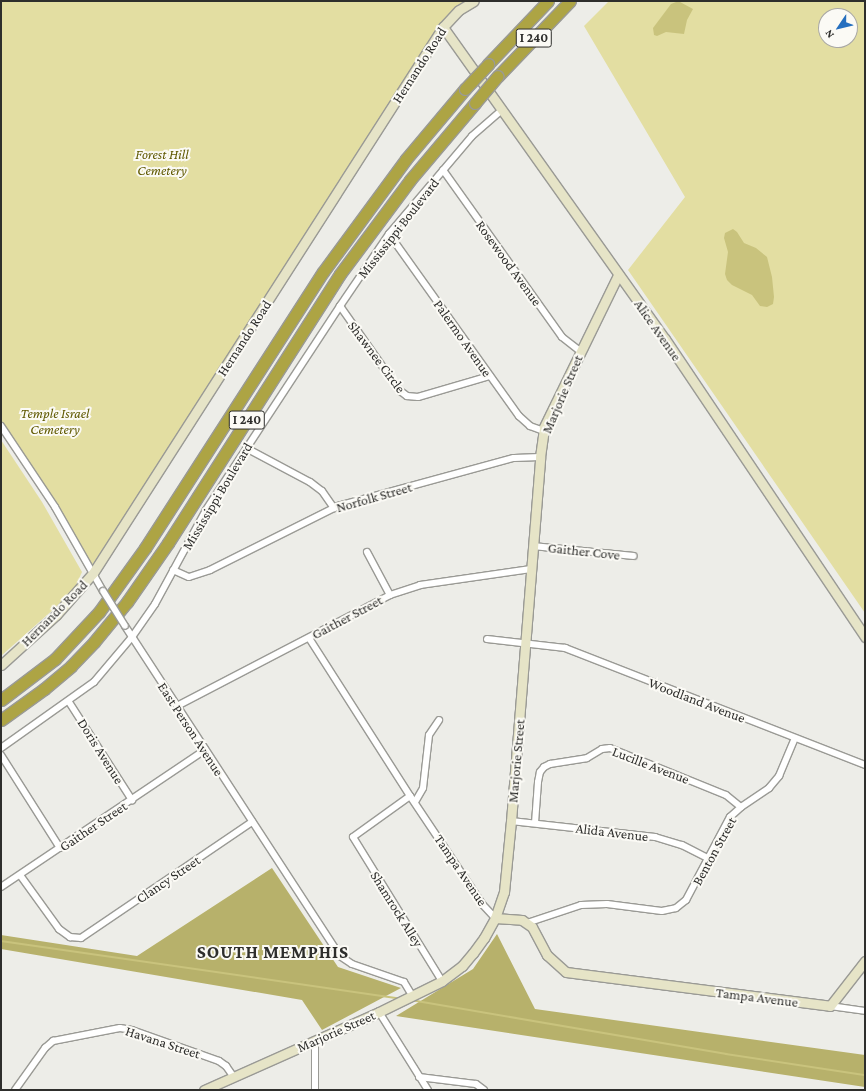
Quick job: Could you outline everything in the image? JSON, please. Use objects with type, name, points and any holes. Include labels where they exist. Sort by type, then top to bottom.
[{"type":"highway","name":"I 240","points":[[1,700],[55,659],[99,612],[145,548],[323,272],[406,158],[465,89],[548,1]]},
{"type":"highway","name":"I 240","points":[[1,720],[71,666],[124,606],[165,548],[340,274],[410,180],[498,76],[570,1]]},
{"type":"street","name":"Hernando Road","points":[[1,665],[56,615],[93,573],[443,27],[459,10],[474,1]]},
{"type":"street","name":"Alice Avenue","points":[[443,27],[665,339],[865,637]]},
{"type":"street","name":"Mississippi Boulevard","points":[[1,748],[69,702],[94,682],[132,637],[155,604],[206,510],[389,234],[472,136],[502,110]]},
{"type":"street","name":"Rosewood Avenue","points":[[443,170],[562,337],[580,351]]},
{"type":"street","name":"Palermo Avenue","points":[[389,234],[524,422],[544,431]]},
{"type":"street","name":"Marjorie Street","points":[[204,1090],[412,997],[442,981],[462,966],[473,953],[484,938],[495,918],[504,892],[526,644],[540,458],[544,431],[580,351],[618,275]]},
{"type":"street","name":"Shawnee Circle","points":[[340,306],[399,390],[407,396],[418,397],[490,376]]},
{"type":"street","name":"East Person Avenue","points":[[1,426],[55,507],[103,591],[132,637],[340,956],[352,964],[404,982],[412,997]]},
{"type":"street","points":[[246,448],[310,482],[322,491],[334,508]]},
{"type":"street","name":"Norfolk Street","points":[[173,570],[189,577],[210,570],[334,508],[514,458],[540,458]]},
{"type":"street","name":"Gaither Cove","points":[[533,546],[634,556]]},
{"type":"street","points":[[367,552],[390,595]]},
{"type":"street","name":"Gaither Street","points":[[177,706],[390,595],[420,585],[531,569]]},
{"type":"street","name":"Tampa Avenue","points":[[309,638],[410,796],[483,905],[495,918],[522,920],[532,927],[547,955],[566,972],[830,1006]]},
{"type":"street","name":"Woodland Avenue","points":[[487,639],[565,648],[865,766]]},
{"type":"street","name":"Doris Avenue","points":[[69,702],[132,800]]},
{"type":"street","points":[[415,802],[423,788],[429,735],[439,720]]},
{"type":"street","name":"Benton Street","points":[[527,923],[581,905],[607,904],[662,911],[676,908],[686,900],[730,817],[741,807],[769,788],[779,776],[795,738]]},
{"type":"street","name":"Lucille Avenue","points":[[535,823],[538,782],[540,772],[544,767],[550,764],[587,758],[602,750],[610,748],[726,794],[741,807]]},
{"type":"street","name":"Gaither Street","points":[[1,887],[205,750]]},
{"type":"street","points":[[1,755],[60,848]]},
{"type":"street","name":"Shamrock Alley","points":[[410,796],[353,837],[442,981]]},
{"type":"street","name":"Alida Avenue","points":[[511,821],[655,837],[682,845],[709,859]]},
{"type":"street","name":"Clancy Street","points":[[20,875],[59,929],[70,937],[75,938],[85,936],[252,822]]},
{"type":"street","points":[[865,961],[830,1006],[865,1011]]},
{"type":"street","points":[[379,1012],[428,1090]]},
{"type":"street","name":"Havana Street","points":[[15,1090],[45,1048],[53,1041],[120,1028],[132,1030],[216,1060],[226,1066],[233,1076]]},
{"type":"street","points":[[315,1040],[315,1090]]},
{"type":"street","points":[[419,1077],[476,1084],[484,1090]]},
{"type":"green space","name":"Forest Hill Cemetery","points":[[1,1],[472,1],[449,14],[149,480],[92,565],[1,424]]},
{"type":"green space","points":[[609,1],[865,1],[865,613],[628,270],[685,197],[584,26]]},
{"type":"green space","points":[[1,440],[42,502],[82,572],[73,592],[1,656]]},
{"type":"shaded area","points":[[680,2],[693,9],[687,20],[684,34],[666,32],[657,36],[654,35],[653,28],[671,4]]},
{"type":"shaded area","points":[[733,229],[737,232],[744,243],[756,248],[767,257],[772,277],[774,297],[773,304],[767,307],[760,306],[752,295],[732,285],[727,280],[725,274],[728,252],[724,238],[725,233]]},
{"type":"shaded area","points":[[272,868],[338,967],[401,988],[322,1030],[302,1000],[1,949],[1,935],[137,956]]},
{"type":"shaded area","points":[[497,934],[535,1009],[865,1055],[865,1087],[396,1016],[473,969]]},
{"type":"waterway","points":[[1,941],[399,998]]},
{"type":"waterway","points":[[411,1000],[726,1054],[865,1075]]},
{"type":"district","name":"SOUTH MEMPHIS","points":[[273,952]]},
{"type":"park label","name":"Temple Israel Cemetery","points":[[55,422]]}]
